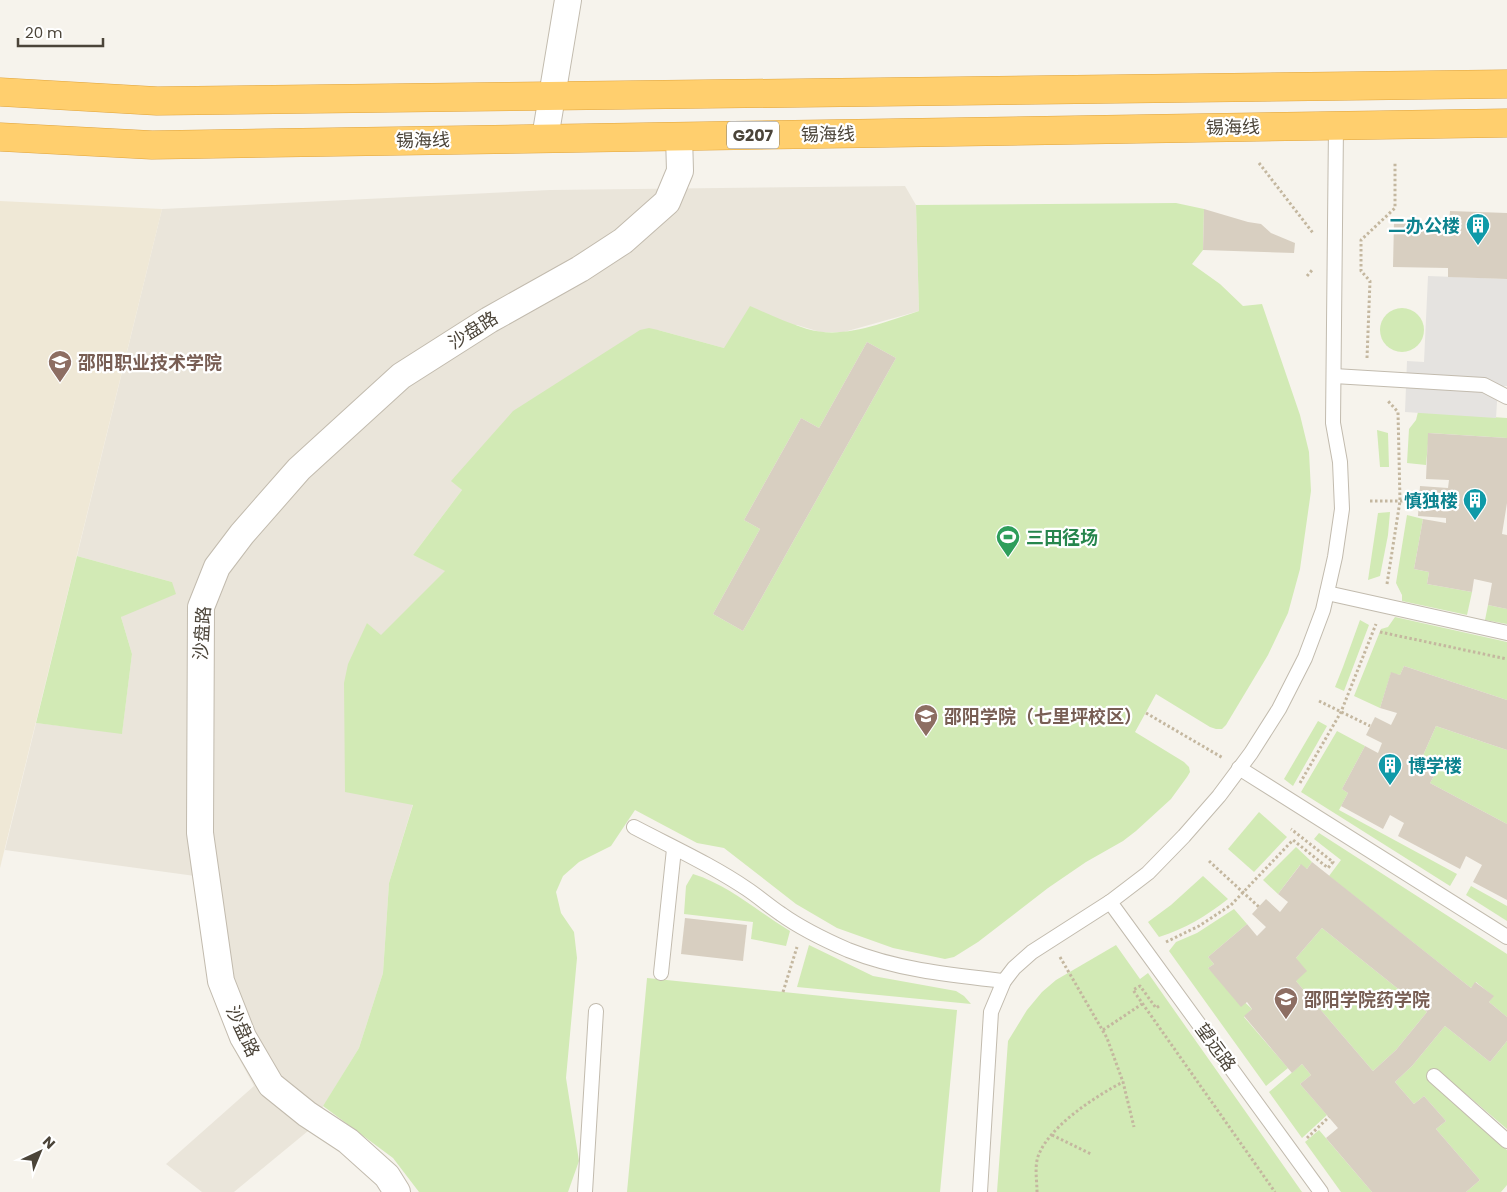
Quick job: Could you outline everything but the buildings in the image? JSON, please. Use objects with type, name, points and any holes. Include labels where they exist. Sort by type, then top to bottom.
[{"type":"highway","points":[[0,92],[156,101],[1507,84]]},
{"type":"highway","points":[[1336,86],[1336,126]]},
{"type":"highway","name":"锡海线","points":[[0,137],[152,144],[1507,123]]},
{"type":"street","points":[[545,138],[568,0]]},
{"type":"street","name":"沙盘路","points":[[397,1192],[387,1176],[348,1140],[307,1114],[271,1085],[243,1037],[221,981],[200,833],[201,608],[217,567],[242,534],[300,469],[401,376],[489,320],[580,269],[623,241],[667,202],[680,171],[679,136]]},
{"type":"lane","points":[[980,1192],[991,1012],[1004,981],[1014,968],[1032,952],[1110,902],[1148,873],[1219,796],[1240,768],[1279,708],[1305,658],[1324,610],[1335,557],[1342,509],[1340,462],[1333,423],[1336,126]]},
{"type":"lane","points":[[1334,376],[1484,385],[1507,396]]},
{"type":"lane","points":[[1327,593],[1507,633]]},
{"type":"lane","points":[[1240,768],[1507,937]]},
{"type":"lane","points":[[634,827],[706,864],[815,935],[848,950],[882,962],[935,973],[1004,981]]},
{"type":"lane","points":[[661,973],[674,848]]},
{"type":"lane","name":"望远路","points":[[1110,902],[1321,1192]]},
{"type":"lane","points":[[585,1192],[596,1011]]},
{"type":"lane","points":[[1434,1076],[1507,1141]]},
{"type":"path","points":[[1366,378],[1370,281],[1361,272],[1361,240],[1396,208],[1395,162]]},
{"type":"path","points":[[1259,163],[1316,238]]},
{"type":"path","points":[[1306,276],[1316,265]]},
{"type":"path","points":[[1388,579],[1400,501],[1398,412]]},
{"type":"path","points":[[1370,501],[1419,501]]},
{"type":"path","points":[[1290,800],[1341,712],[1375,628]]},
{"type":"path","points":[[1380,632],[1507,660]]},
{"type":"path","points":[[1319,701],[1370,726]]},
{"type":"path","points":[[1146,713],[1240,768]]},
{"type":"path","points":[[1146,951],[1199,926],[1231,905],[1293,840],[1328,868],[1333,862],[1306,840]]},
{"type":"path","points":[[1209,861],[1259,907]]},
{"type":"path","points":[[783,992],[796,952]]},
{"type":"path","points":[[1069,972],[1107,1038],[1123,1082],[1134,1127]]},
{"type":"path","points":[[1162,1003],[1156,1008],[1140,986],[1133,990],[1275,1192]]},
{"type":"path","points":[[1103,1030],[1142,1004]]},
{"type":"path","points":[[1036,1192],[1039,1154],[1052,1135],[1076,1112],[1104,1092],[1123,1082]]},
{"type":"path","points":[[1291,1152],[1329,1117]]},
{"type":"path","points":[[1052,1135],[1091,1154]]},
{"type":"shaded area","points":[[905,186],[916,205],[919,311],[844,332],[820,332],[797,325],[724,348],[658,330],[452,480],[462,490],[413,555],[446,571],[381,636],[367,623],[413,804],[389,883],[383,973],[359,1048],[308,1131],[234,1192],[202,1192],[166,1164],[254,1086],[230,1042],[210,988],[195,876],[5,850],[36,723],[122,733],[132,654],[121,617],[172,582],[77,556],[162,209],[550,190]]},
{"type":"shaded area","name":"邵阳职业技术学院","points":[[0,201],[162,209],[0,868]]},
{"type":"shaded area","points":[[1428,276],[1507,279],[1507,386],[1498,386],[1496,418],[1405,412],[1407,361],[1424,362]]},
{"type":"green space","points":[[1176,203],[1204,209],[1203,250],[1192,264],[1220,284],[1243,306],[1262,304],[1300,415],[1309,452],[1311,491],[1300,569],[1288,613],[1268,655],[1222,729],[1210,727],[1156,694],[1135,732],[1189,767],[1190,772],[1171,799],[1123,841],[1086,862],[1048,888],[978,942],[954,957],[945,959],[893,948],[837,928],[796,904],[724,848],[697,843],[635,810],[611,846],[579,862],[563,876],[556,892],[561,913],[574,932],[577,958],[566,1078],[579,1161],[568,1192],[419,1192],[393,1158],[323,1106],[359,1048],[383,973],[389,883],[413,805],[345,792],[344,683],[348,664],[367,623],[381,635],[445,571],[413,555],[462,490],[451,481],[513,411],[640,330],[649,328],[724,348],[750,306],[785,321],[821,332],[849,331],[864,328],[919,311],[916,205]],"holes":[[[867,342],[896,358],[743,631],[713,614],[760,529],[744,520],[801,418],[819,428]]]},
{"type":"green space","points":[[1406,308],[1418,314],[1423,321],[1423,339],[1418,346],[1411,351],[1398,352],[1390,349],[1383,342],[1380,326],[1383,318],[1390,311]]},
{"type":"green space","points":[[1418,412],[1507,418],[1507,438],[1429,433],[1426,465],[1407,463],[1409,429],[1416,420]]},
{"type":"green space","points":[[1377,430],[1388,433],[1389,467],[1380,467]]},
{"type":"green space","points":[[1390,512],[1388,535],[1380,576],[1368,580],[1378,513]]},
{"type":"green space","points":[[1407,515],[1423,519],[1414,569],[1429,572],[1427,584],[1472,592],[1467,615],[1402,601],[1402,595],[1396,583]]},
{"type":"green space","points":[[77,556],[172,582],[176,594],[121,617],[132,654],[122,734],[36,723]]},
{"type":"green space","points":[[1488,605],[1507,609],[1507,624],[1485,620]]},
{"type":"green space","points":[[1395,617],[1507,642],[1507,700],[1404,666],[1400,675],[1391,673],[1380,708],[1354,696],[1381,629],[1388,627]]},
{"type":"green space","points":[[1360,620],[1369,625],[1344,691],[1335,687]]},
{"type":"green space","points":[[1318,721],[1327,726],[1293,786],[1284,779]]},
{"type":"green space","points":[[1436,726],[1507,750],[1507,824],[1430,783],[1438,769],[1421,760]]},
{"type":"green space","points":[[1337,731],[1365,746],[1342,789],[1348,793],[1339,810],[1457,874],[1450,886],[1301,792]]},
{"type":"green space","points":[[1259,812],[1287,837],[1254,872],[1228,849]]},
{"type":"green space","points":[[1319,833],[1507,954],[1507,1017],[1489,1002],[1493,996],[1476,982],[1471,988],[1329,876],[1341,860],[1314,839]]},
{"type":"green space","points":[[1296,847],[1312,862],[1307,869],[1300,865],[1278,894],[1263,880]]},
{"type":"green space","points":[[693,874],[731,892],[790,931],[786,946],[751,939],[753,922],[684,914],[686,886]]},
{"type":"green space","points":[[1203,876],[1228,899],[1195,921],[1159,937],[1148,922],[1171,905]]},
{"type":"green space","points":[[1471,886],[1507,906],[1507,921],[1466,895]]},
{"type":"green space","points":[[1234,909],[1247,924],[1208,957],[1214,964],[1208,968],[1252,1009],[1244,1017],[1288,1068],[1266,1086],[1169,951],[1176,942],[1197,933]]},
{"type":"green space","points":[[1322,928],[1427,1012],[1396,1050],[1373,1071],[1296,981],[1296,958]]},
{"type":"green space","points":[[809,945],[873,976],[956,991],[971,1004],[797,987]]},
{"type":"green space","points":[[1116,945],[1140,979],[1148,973],[1302,1192],[997,1192],[1008,1041],[1027,1010],[1042,992],[1056,980]]},
{"type":"green space","points":[[647,978],[957,1010],[940,1192],[627,1192]]},
{"type":"green space","points":[[1445,1026],[1490,1062],[1507,1041],[1507,1129],[1466,1094],[1457,1105],[1507,1150],[1507,1185],[1501,1192],[1466,1192],[1480,1180],[1436,1129],[1446,1121],[1424,1096],[1414,1104],[1395,1082],[1412,1066]]},
{"type":"green space","points":[[1302,1064],[1311,1075],[1300,1084],[1327,1115],[1302,1138],[1269,1092]]},
{"type":"green space","points":[[1319,1130],[1372,1192],[1341,1192],[1305,1142]]},
{"type":"place","name":"二办公楼","points":[[1478,246]]},
{"type":"place","name":"邵阳职业技术学院","points":[[60,383]]},
{"type":"place","name":"慎独楼","points":[[1475,521]]},
{"type":"place","name":"三田径场","points":[[1008,558]]},
{"type":"place","name":"邵阳学院（七里坪校区）","points":[[926,737]]},
{"type":"place","name":"博学楼","points":[[1390,786]]},
{"type":"place","name":"邵阳学院药学院","points":[[1286,1020]]}]
